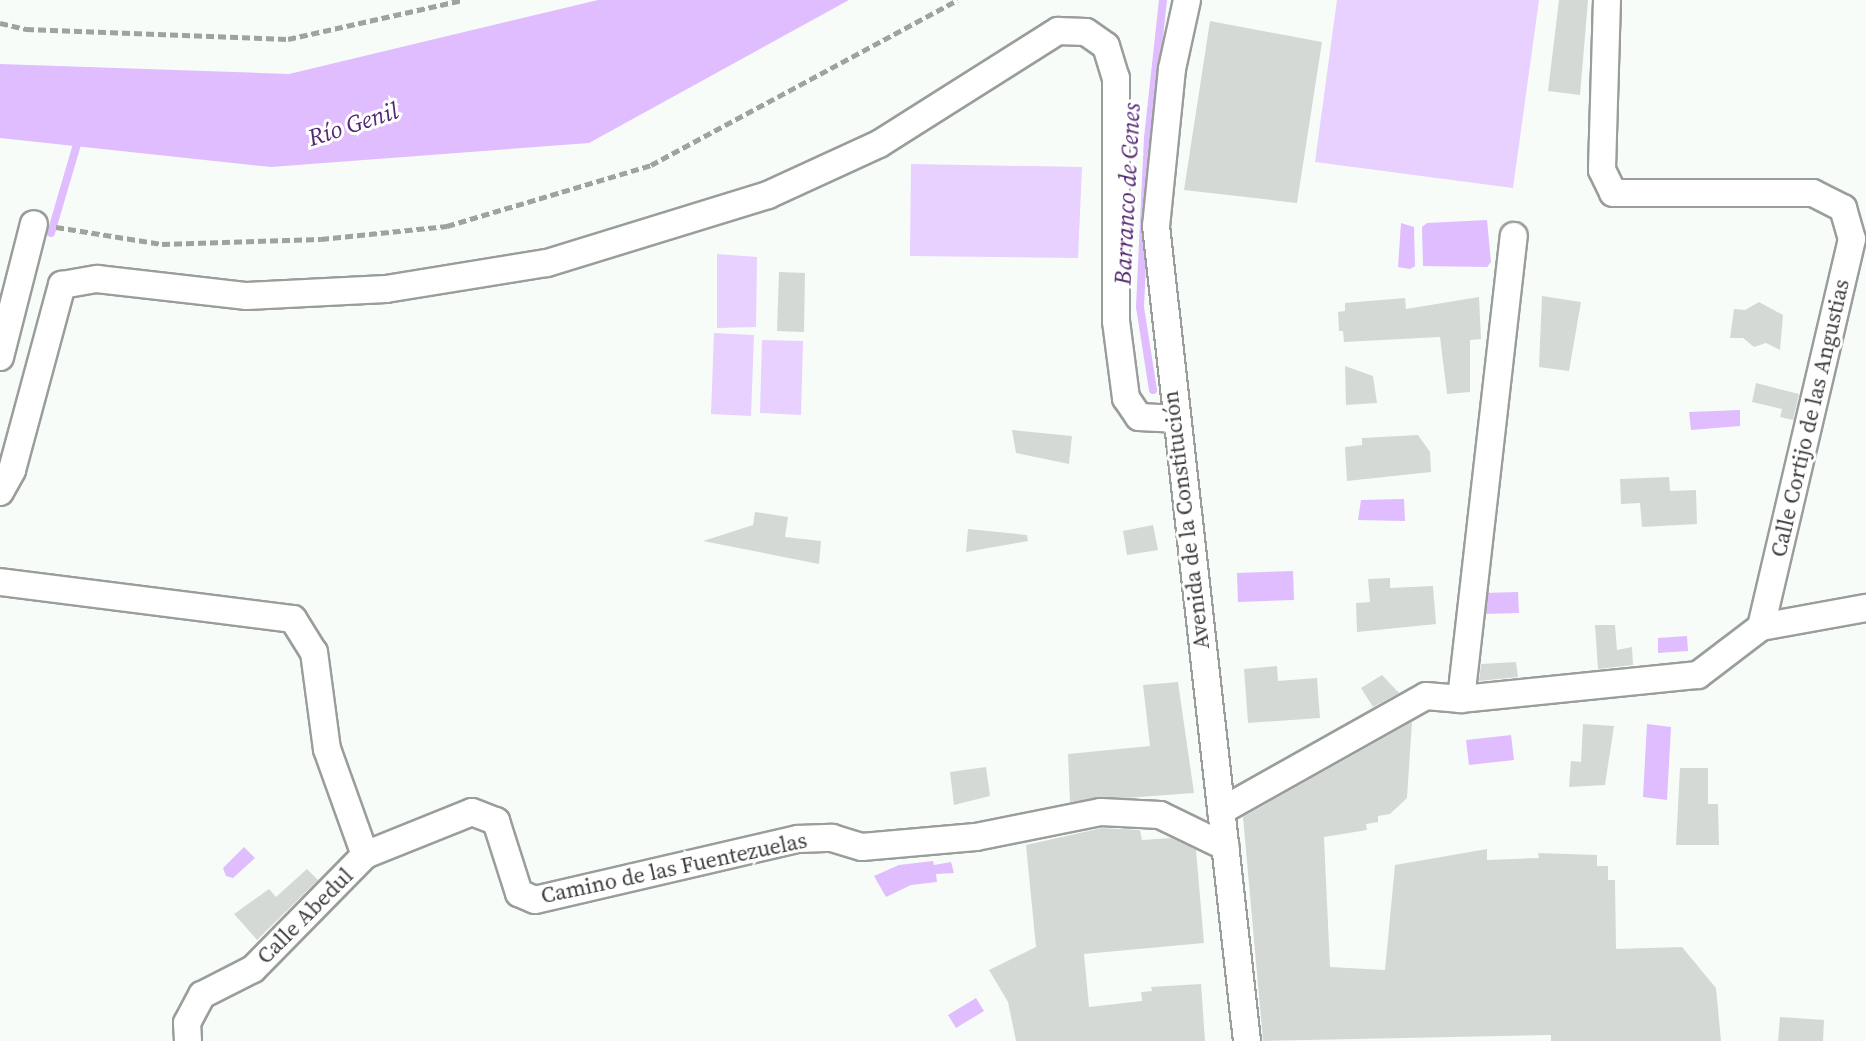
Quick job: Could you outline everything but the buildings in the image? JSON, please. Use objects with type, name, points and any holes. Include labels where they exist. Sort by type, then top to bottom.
[{"type":"street","name":"Avenida de la Constitución","points":[[1187,0],[1172,69],[1156,226],[1174,419],[1247,1041]]},
{"type":"street","name":"Calle Cortijo de las Angustias","points":[[1607,0],[1602,170],[1613,193],[1813,193],[1843,208],[1852,239],[1761,627]]},
{"type":"street","points":[[0,492],[12,470],[62,285],[97,279],[247,296],[386,289],[547,263],[768,195],[879,144],[1058,31],[1086,32],[1106,46],[1113,67],[1116,321],[1126,398],[1139,417],[1174,419]]},
{"type":"street","points":[[0,357],[34,224]]},
{"type":"street","points":[[1461,699],[1514,236]]},
{"type":"street","points":[[0,582],[293,619],[314,652],[327,749],[365,855]]},
{"type":"street","points":[[1221,811],[1426,696],[1461,699],[1698,675],[1761,627],[1866,608]]},
{"type":"street","name":"Camino de las Fuentezuelas","points":[[365,855],[472,812],[496,821],[519,893],[535,900],[798,839],[832,838],[862,847],[976,837],[1101,812],[1160,815],[1226,847]]},
{"type":"street","name":"Calle Abedul","points":[[188,1041],[187,1023],[202,995],[253,969],[365,855]]},
{"type":"path","points":[[0,23],[26,29],[288,39],[463,0]]},
{"type":"path","points":[[34,224],[162,244],[321,239],[447,226],[651,165],[957,0]]},
{"type":"shaded area","points":[[1337,0],[1539,0],[1513,188],[1315,162]]},
{"type":"shaded area","points":[[911,164],[1082,167],[1078,258],[910,256]]},
{"type":"shaded area","points":[[717,254],[757,257],[756,327],[717,328]]},
{"type":"shaded area","points":[[714,333],[754,335],[751,416],[711,414]]},
{"type":"shaded area","points":[[762,340],[803,341],[801,415],[760,413]]},
{"type":"water","name":"Río Genil","points":[[598,0],[849,0],[589,143],[271,167],[0,138],[0,64],[289,74]]},
{"type":"water","points":[[1487,220],[1491,262],[1487,267],[1423,266],[1422,227],[1427,223]]},
{"type":"water","points":[[1401,223],[1414,227],[1415,266],[1410,269],[1398,267]]},
{"type":"water","points":[[1740,410],[1740,426],[1691,430],[1689,412]]},
{"type":"water","points":[[1404,499],[1405,521],[1358,520],[1361,500]]},
{"type":"water","points":[[1293,571],[1294,600],[1238,602],[1237,573]]},
{"type":"water","points":[[1518,592],[1519,613],[1483,614],[1483,593]]},
{"type":"water","points":[[1687,636],[1688,651],[1658,653],[1658,638]]},
{"type":"water","points":[[1647,724],[1671,727],[1667,800],[1643,797]]},
{"type":"water","points":[[1511,735],[1514,760],[1469,765],[1466,740]]},
{"type":"water","points":[[244,847],[255,858],[233,878],[226,876],[223,868]]},
{"type":"water","points":[[933,861],[934,865],[951,862],[954,873],[936,874],[937,882],[911,885],[886,897],[874,876],[899,865]]},
{"type":"water","points":[[976,998],[984,1011],[956,1028],[948,1015]]},
{"type":"waterway","name":"Barranco de Cenes","points":[[1153,390],[1140,307],[1148,138],[1163,0]]},
{"type":"waterway","points":[[51,233],[79,137]]}]
